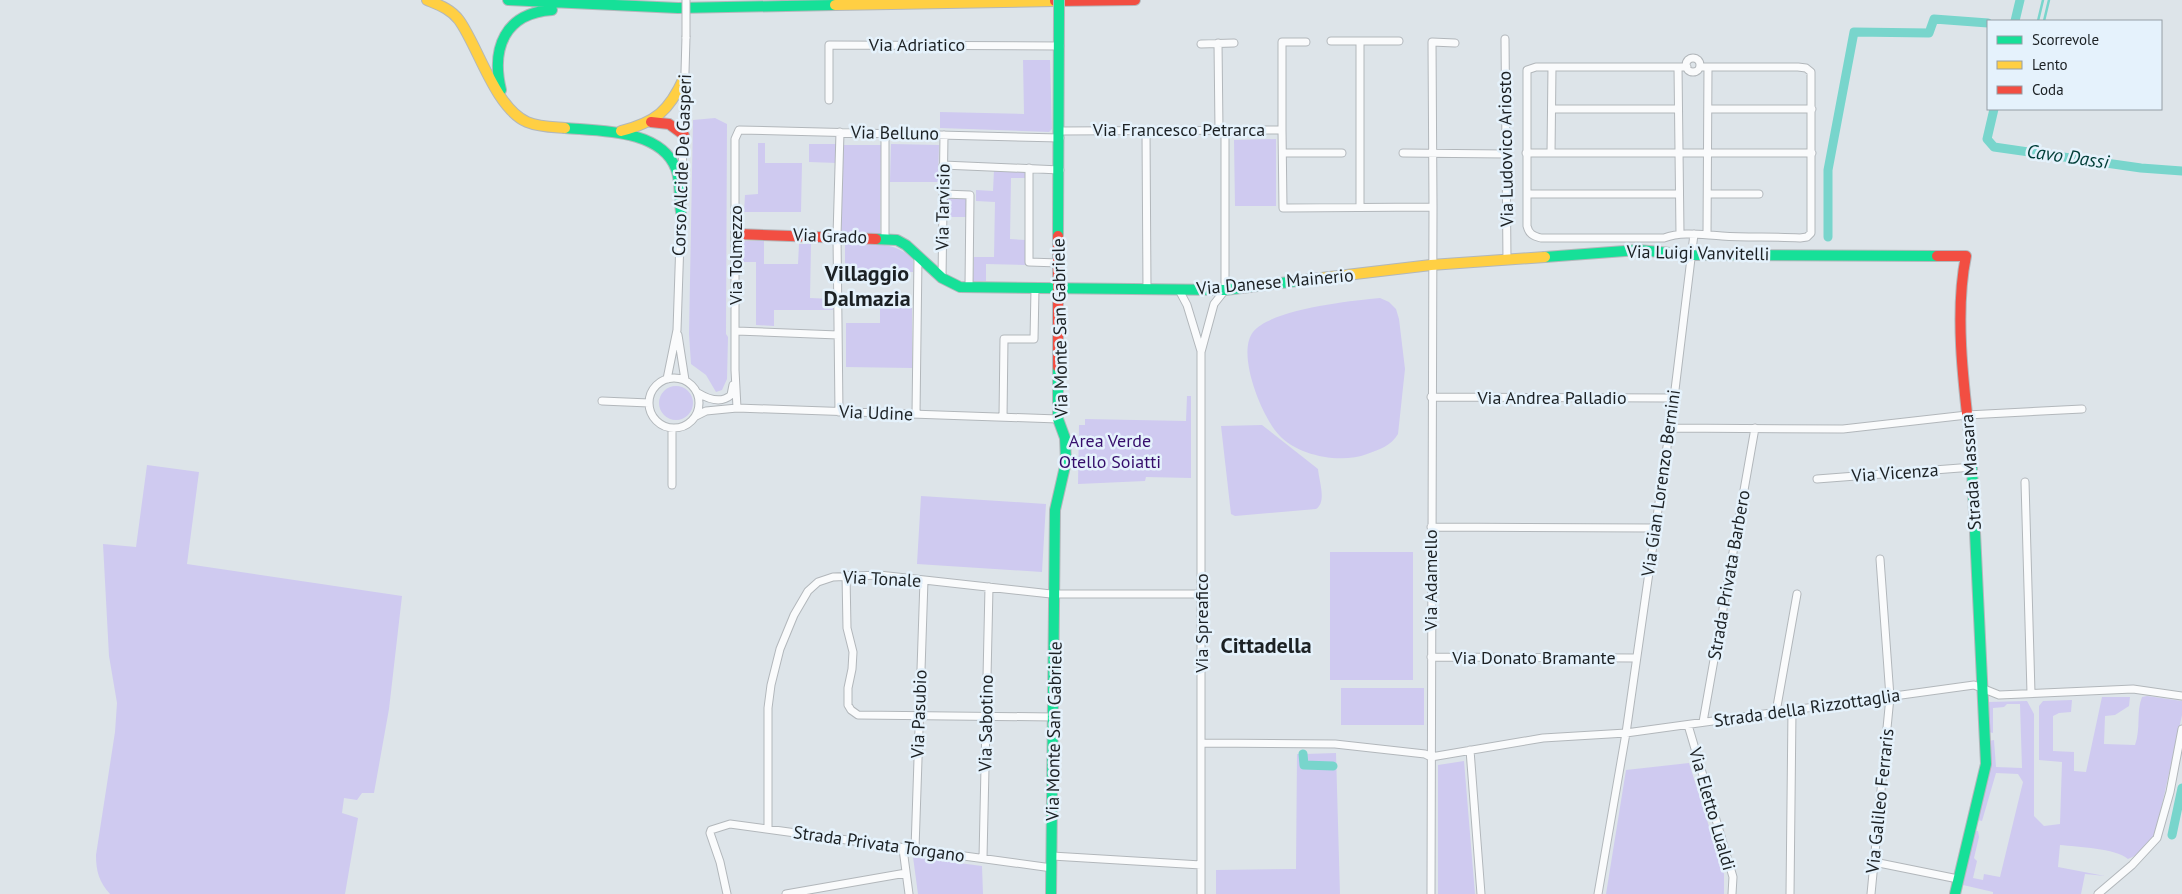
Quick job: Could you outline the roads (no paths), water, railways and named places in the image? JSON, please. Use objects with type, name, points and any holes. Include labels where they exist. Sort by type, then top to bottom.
[{"type":"main road","points":[[427,0],[445,7],[459,20],[491,82],[517,115],[533,124],[546,127],[618,132],[646,140],[666,155],[676,169],[681,212]]},
{"type":"main road","points":[[508,0],[678,8],[1135,0]]},
{"type":"main road","name":"Via Monte San Gabriele","points":[[1051,894],[1055,510],[1066,462],[1065,438],[1058,419],[1060,0]]},
{"type":"main road","points":[[506,103],[496,72],[498,51],[509,29],[524,16],[543,9],[630,13],[678,8]]},
{"type":"main road","points":[[618,132],[651,122],[661,116],[670,105],[684,78]]},
{"type":"main road","points":[[651,122],[665,122],[675,125],[684,135]]},
{"type":"main road","name":"Via Grado","points":[[736,234],[837,236],[897,240],[908,245],[942,279]]},
{"type":"main road","name":"Via Luigi Vanvitelli","points":[[1431,265],[1638,250],[1692,255],[1966,256]]},
{"type":"main road","name":"Strada Massara","points":[[1955,894],[1986,764],[1973,467],[1967,415],[1960,309],[1961,280],[1966,256]]},
{"type":"main road","name":"Via Danese Mainerio","points":[[942,279],[960,287],[1224,290],[1431,265]]},
{"type":"street","name":"Corso Alcide De Gasperi","points":[[667,379],[677,330],[684,135],[686,0]]},
{"type":"street","name":"Via Ludovico Ariosto","points":[[1505,39],[1507,260]]},
{"type":"street","points":[[1332,41],[1399,41]]},
{"type":"street","points":[[1360,41],[1360,207]]},
{"type":"street","points":[[1282,130],[1282,42],[1306,42]]},
{"type":"street","points":[[1431,265],[1432,42],[1456,43]]},
{"type":"street","points":[[1218,43],[1222,130],[1224,290]]},
{"type":"street","points":[[1201,44],[1234,43]]},
{"type":"street","name":"Via Adriatico","points":[[829,100],[829,45],[1060,46]]},
{"type":"street","points":[[1686,67],[1687,62],[1693,58],[1704,67],[1708,109],[1707,234]]},
{"type":"street","points":[[1536,67],[1686,67],[1693,72],[1704,67],[1806,68],[1811,72],[1811,233],[1806,236],[1680,234],[1664,238],[1541,238],[1528,232],[1526,194],[1527,70],[1536,67]]},
{"type":"street","points":[[1552,67],[1552,153]]},
{"type":"street","points":[[1678,67],[1680,234]]},
{"type":"street","points":[[1552,109],[1678,109]]},
{"type":"street","points":[[1708,109],[1812,109]]},
{"type":"street","name":"Via Belluno","points":[[736,139],[739,130],[745,129],[944,135],[1060,134]]},
{"type":"street","points":[[1146,130],[1147,290]]},
{"type":"street","name":"Via Francesco Petrarca","points":[[1060,134],[1146,130],[1282,130],[1283,208],[1432,207]]},
{"type":"street","points":[[839,412],[837,236],[840,132]]},
{"type":"street","points":[[885,133],[885,238]]},
{"type":"street","name":"Via Tarvisio","points":[[942,279],[944,135]]},
{"type":"street","name":"Via Tolmezzo","points":[[736,139],[735,370],[737,408]]},
{"type":"street","points":[[1526,153],[1812,152]]},
{"type":"street","points":[[1283,153],[1342,153]]},
{"type":"street","points":[[1403,153],[1506,154]]},
{"type":"street","points":[[943,165],[1060,170]]},
{"type":"street","points":[[1029,168],[1029,262],[1059,263]]},
{"type":"street","points":[[943,194],[970,196],[969,287]]},
{"type":"street","points":[[1526,194],[1679,194]]},
{"type":"street","points":[[1708,194],[1759,194]]},
{"type":"street","name":"Via Gian Lorenzo Bernini","points":[[1598,894],[1626,733],[1654,528],[1670,428],[1694,234]]},
{"type":"street","points":[[916,414],[918,256]]},
{"type":"street","name":"Via Adamello","points":[[1431,265],[1431,894]]},
{"type":"street","points":[[1003,416],[1004,339],[1034,339],[1035,289]]},
{"type":"street","name":"Via Spreafico","points":[[1179,290],[1187,305],[1201,352]]},
{"type":"street","name":"Via Spreafico","points":[[1201,894],[1201,352],[1214,304],[1224,290]]},
{"type":"street","name":"Corso Alcide De Gasperi","points":[[677,330],[684,380]]},
{"type":"street","points":[[736,331],[838,335]]},
{"type":"street","name":"Via Tolmezzo","points":[[698,393],[706,398],[728,398],[732,392],[735,370]]},
{"type":"street","points":[[667,379],[684,380],[694,387],[698,393],[699,409],[696,416],[686,426],[672,429],[665,427],[653,418],[649,403],[654,388],[667,379]]},
{"type":"street","name":"Via Andrea Palladio","points":[[1431,397],[1674,398]]},
{"type":"street","points":[[602,401],[649,403]]},
{"type":"street","name":"Via Udine","points":[[696,416],[714,409],[737,408],[1058,419]]},
{"type":"street","points":[[1670,428],[1843,429],[1967,415],[2082,409]]},
{"type":"street","name":"Strada Privata Barbero","points":[[1703,722],[1755,428]]},
{"type":"street","points":[[672,429],[672,485]]},
{"type":"street","name":"Via Vicenza","points":[[1817,479],[1973,467]]},
{"type":"street","points":[[2025,482],[2031,693]]},
{"type":"street","points":[[1431,527],[1654,528]]},
{"type":"street","name":"Via Galileo Ferraris","points":[[1871,894],[1890,697],[1880,559]]},
{"type":"street","points":[[846,575],[847,628],[853,652],[848,688],[848,705],[858,715],[1054,717]]},
{"type":"street","name":"Via Tonale","points":[[768,828],[769,703],[780,649],[794,615],[808,591],[818,582],[834,576],[879,575],[1055,594],[1202,594]]},
{"type":"street","name":"Via Pasubio","points":[[915,849],[924,580]]},
{"type":"street","name":"Via Sabotino","points":[[983,858],[989,587]]},
{"type":"street","points":[[1776,712],[1797,594]]},
{"type":"street","name":"Via Donato Bramante","points":[[1431,657],[1636,658]]},
{"type":"street","name":"Strada della Rizzottaglia","points":[[1431,758],[1543,738],[1626,733],[1974,685],[1999,695],[2133,689],[2182,696]]},
{"type":"street","points":[[1790,894],[1792,710]]},
{"type":"street","name":"Via Eletto Lualdi","points":[[1688,724],[1733,877],[1732,894]]},
{"type":"street","points":[[2098,894],[2132,865],[2157,838],[2170,792],[2182,729]]},
{"type":"street","points":[[1202,743],[1335,744],[1425,754],[1431,758]]},
{"type":"street","points":[[1470,750],[1481,894]]},
{"type":"street","name":"Strada Privata Torgano","points":[[727,894],[720,862],[710,833],[711,830],[730,824],[1052,868]]},
{"type":"street","points":[[903,848],[909,894]]},
{"type":"street","points":[[1052,856],[1201,865]]},
{"type":"street","points":[[1874,862],[1958,879]]},
{"type":"street","points":[[786,894],[906,873]]},
{"type":"waterway","name":"Cavo Dassi","points":[[2015,20],[2020,0]]},
{"type":"waterway","points":[[2038,20],[2043,0]]},
{"type":"waterway","points":[[2044,20],[2049,0]]},
{"type":"waterway","points":[[1828,237],[1828,170],[1854,32],[1929,33],[1934,19],[1987,23]]},
{"type":"waterway","name":"Cavo Dassi","points":[[1994,110],[1987,139],[1994,147],[2141,168],[2182,171]]},
{"type":"waterway","points":[[1303,754],[1304,765],[1333,766]]},
{"type":"waterway","name":"Cavo Dassi","points":[[2172,835],[2182,788]]},
{"type":"district","name":"Villaggio Dalmazia","points":[[867,286]]},
{"type":"district","name":"Cittadella","points":[[1266,645]]},
{"type":"park label","name":"Area Verde Otello Soiatti","points":[[1110,451]]}]
